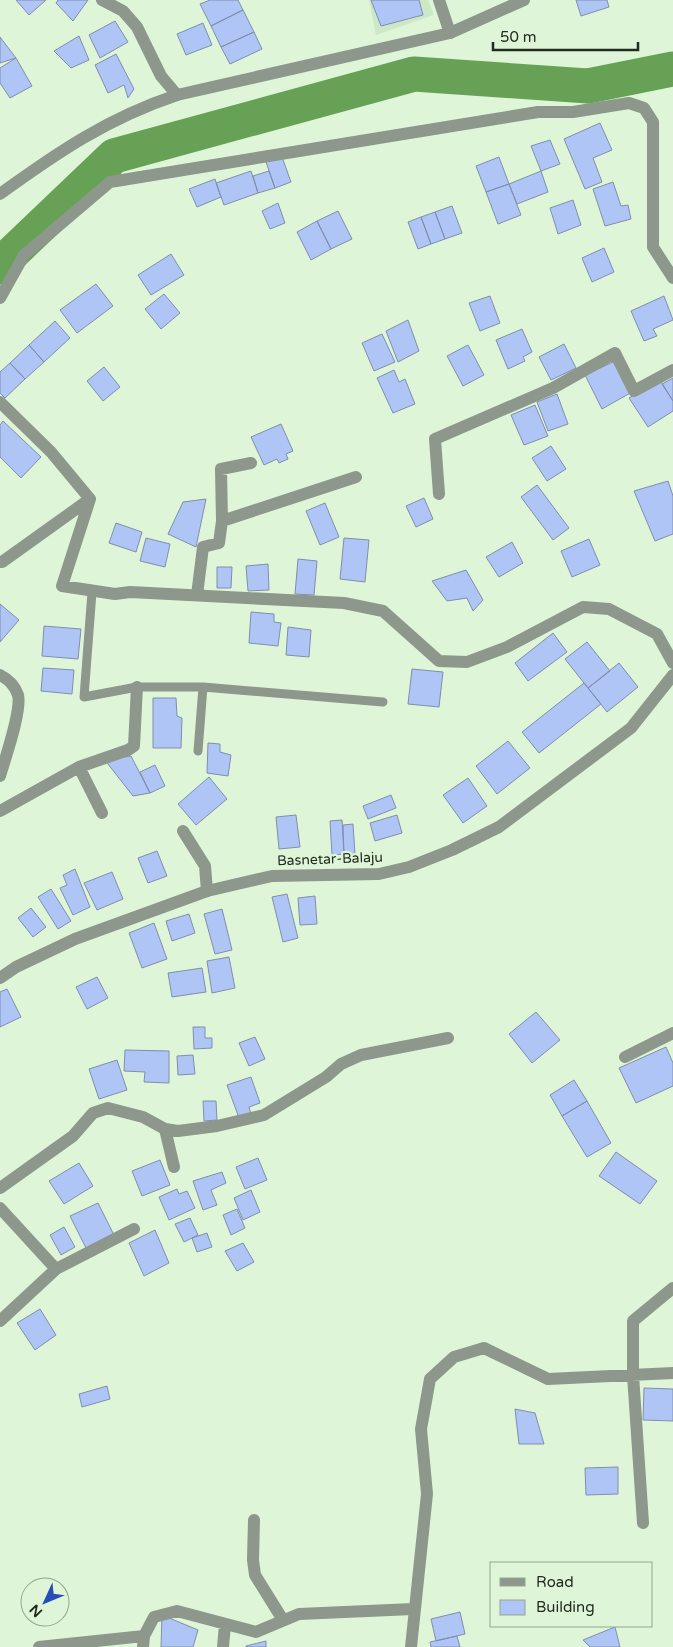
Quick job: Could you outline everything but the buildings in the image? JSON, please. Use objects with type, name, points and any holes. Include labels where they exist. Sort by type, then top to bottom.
[{"type":"street","points":[[102,0],[123,10],[137,27],[161,76],[177,95]]},
{"type":"street","points":[[439,0],[450,33]]},
{"type":"street","points":[[0,194],[67,146],[141,107],[177,95],[450,33],[524,0]]},
{"type":"street","points":[[0,298],[24,255],[110,182],[538,112],[573,112],[629,103],[644,108],[653,122],[653,247],[673,278]]},
{"type":"street","points":[[438,494],[435,439],[553,388],[615,353],[634,391],[673,370]]},
{"type":"street","points":[[0,402],[51,452],[90,498]]},
{"type":"street","points":[[197,596],[202,547],[219,543],[222,521],[221,469],[251,463]]},
{"type":"street","points":[[222,521],[356,477]]},
{"type":"street","points":[[2,562],[90,498]]},
{"type":"street","points":[[90,498],[62,586],[92,592],[344,603],[383,612],[440,661],[467,662],[507,647],[583,607],[608,609],[657,634],[673,663]]},
{"type":"street","points":[[0,675],[14,687],[18,697],[10,740],[0,776]]},
{"type":"street","name":"Basnetar-Balaju","points":[[0,978],[16,967],[75,939],[207,891],[272,876],[379,874],[409,867],[452,850],[498,827],[631,728],[673,675]]},
{"type":"street","points":[[0,811],[79,767],[128,750],[134,746],[137,687]]},
{"type":"street","points":[[79,767],[102,813]]},
{"type":"street","points":[[183,832],[205,866],[207,891]]},
{"type":"street","points":[[625,1056],[673,1033]]},
{"type":"street","points":[[0,1188],[73,1136],[93,1113],[108,1108],[143,1117],[165,1129],[178,1131],[217,1126],[264,1115],[326,1077],[341,1064],[361,1055],[448,1038]]},
{"type":"street","points":[[165,1129],[174,1167]]},
{"type":"street","points":[[0,1208],[56,1269]]},
{"type":"street","points":[[0,1321],[56,1269],[134,1229]]},
{"type":"street","points":[[643,1523],[633,1375],[633,1321],[673,1288]]},
{"type":"street","points":[[411,1647],[413,1609],[426,1494],[421,1429],[430,1378],[454,1357],[484,1348],[548,1379],[673,1373]]},
{"type":"street","points":[[254,1520],[253,1560],[255,1575],[283,1620]]},
{"type":"street","points":[[39,1647],[143,1641],[154,1616],[177,1611],[256,1632],[299,1614],[413,1609]]},
{"type":"street","points":[[223,1647],[225,1624]]},
{"type":"lane","points":[[92,592],[84,697],[137,687],[203,687],[383,702]]},
{"type":"lane","points":[[198,751],[203,687]]},
{"type":"shaded area","points":[[369,0],[428,0],[434,15],[376,35]]},
{"type":"waterway","points":[[0,267],[5,260],[114,156],[414,74],[588,86],[673,69]]}]
